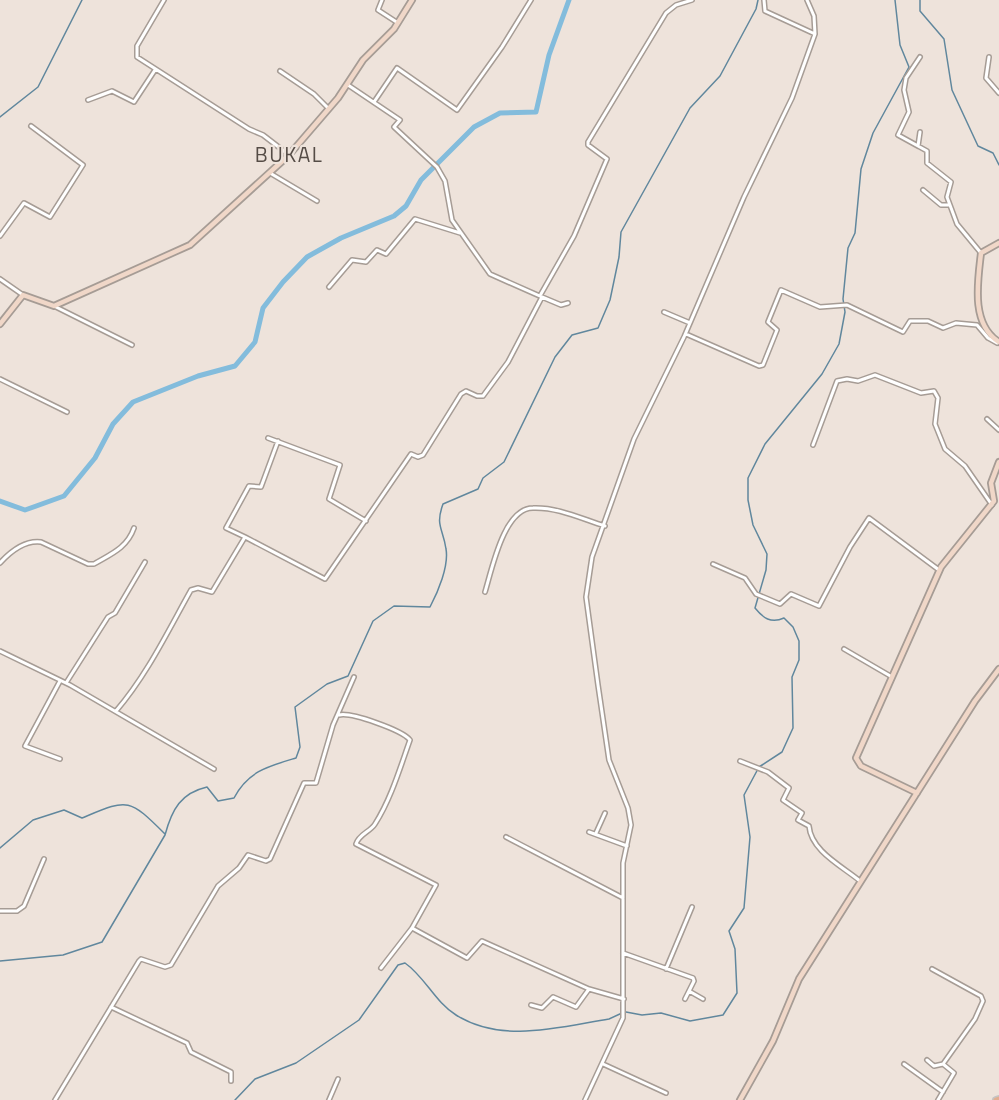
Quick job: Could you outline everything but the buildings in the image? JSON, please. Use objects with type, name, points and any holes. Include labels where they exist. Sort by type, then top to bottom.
[{"type":"street","points":[[164,0],[135,51],[137,57],[262,135],[289,156]]},
{"type":"street","points":[[382,0],[378,10],[398,23]]},
{"type":"street","points":[[54,306],[190,245],[289,156],[348,85],[363,60],[398,23],[412,0]]},
{"type":"street","points":[[374,102],[397,68],[457,110],[486,72],[531,0]]},
{"type":"street","points":[[278,441],[261,487],[249,486],[226,528],[325,579],[411,454],[418,457],[423,454],[461,394],[466,391],[480,397],[483,396],[513,355],[574,236],[607,159],[588,145],[588,142],[666,13],[676,5],[692,0]]},
{"type":"street","points":[[764,0],[765,11],[815,34]]},
{"type":"street","points":[[585,1100],[620,1028],[624,999],[623,864],[631,818],[609,760],[586,602],[592,557],[605,526],[634,439],[686,334],[740,205],[792,98],[815,34],[814,16],[807,0]]},
{"type":"street","points":[[920,57],[906,78],[904,90],[909,112],[898,135],[927,151],[927,163],[951,182],[947,197],[949,205],[960,228],[981,252],[977,302],[991,335],[999,342]]},
{"type":"street","points":[[989,57],[986,78],[999,93]]},
{"type":"street","points":[[88,100],[112,91],[134,102],[155,70]]},
{"type":"street","points":[[280,71],[314,94],[329,109]]},
{"type":"street","points":[[348,85],[400,120],[394,127],[437,167],[445,180],[452,220],[490,274],[561,305],[568,303]]},
{"type":"street","points":[[0,236],[24,203],[50,217],[83,165],[31,126]]},
{"type":"street","points":[[918,146],[920,132]]},
{"type":"street","points":[[270,173],[317,201]]},
{"type":"street","points":[[923,190],[941,205],[949,205]]},
{"type":"street","points":[[329,287],[352,260],[366,262],[377,250],[386,254],[415,219],[460,232]]},
{"type":"street","points":[[981,252],[999,243]]},
{"type":"street","points":[[0,279],[23,295],[54,306],[132,345]]},
{"type":"street","points":[[686,334],[759,366],[763,365],[777,330],[768,322],[781,290],[820,307],[847,305],[903,332],[910,321],[928,321],[943,328],[956,324],[977,325],[988,338],[999,342]]},
{"type":"street","points":[[0,324],[23,295]]},
{"type":"street","points":[[664,312],[690,324]]},
{"type":"street","points":[[813,445],[837,381],[847,379],[858,381],[875,375],[921,393],[934,391],[938,398],[935,424],[945,449],[965,466],[992,505]]},
{"type":"street","points":[[0,379],[67,412]]},
{"type":"street","points":[[987,419],[999,430]]},
{"type":"street","points":[[268,438],[340,465],[329,499],[366,521]]},
{"type":"street","points":[[916,793],[857,762],[856,758],[894,678],[939,570],[992,505],[994,494],[991,483],[999,462]]},
{"type":"street","points":[[485,592],[506,527],[531,507],[557,511],[605,526]]},
{"type":"street","points":[[713,564],[746,578],[756,594],[780,604],[791,594],[819,606],[850,547],[869,518],[939,570]]},
{"type":"street","points":[[0,563],[18,548],[33,541],[41,542],[88,564],[94,564],[130,540],[134,528]]},
{"type":"street","points":[[116,711],[160,647],[191,590],[198,588],[212,592],[245,537]]},
{"type":"street","points":[[66,683],[108,617],[115,614],[145,562]]},
{"type":"street","points":[[844,649],[894,678]]},
{"type":"street","points":[[0,651],[66,683],[214,769]]},
{"type":"street","points":[[740,1100],[773,1041],[793,989],[975,701],[999,669]]},
{"type":"street","points":[[55,1100],[141,959],[165,967],[171,965],[218,886],[239,868],[248,855],[266,861],[270,859],[303,783],[316,783],[337,716],[354,677]]},
{"type":"street","points":[[60,681],[25,746],[60,759]]},
{"type":"street","points":[[337,716],[352,715],[405,735],[410,740],[382,813],[372,829],[357,839],[356,844],[436,885],[412,928],[381,968]]},
{"type":"street","points":[[740,761],[768,772],[789,788],[783,800],[802,813],[798,820],[809,826],[810,836],[816,846],[862,882]]},
{"type":"street","points":[[596,832],[605,813]]},
{"type":"street","points":[[589,832],[596,832],[627,846]]},
{"type":"street","points":[[506,837],[623,898]]},
{"type":"street","points":[[0,911],[17,911],[24,906],[44,858]]},
{"type":"street","points":[[666,969],[692,907]]},
{"type":"street","points":[[412,928],[467,958],[482,941],[589,989],[624,999]]},
{"type":"street","points":[[623,953],[693,978],[685,999]]},
{"type":"street","points":[[927,1060],[934,1066],[943,1064],[975,1019],[983,1001],[981,996],[933,969]]},
{"type":"street","points":[[531,1005],[542,1008],[553,997],[576,1007],[589,989]]},
{"type":"street","points":[[689,991],[703,999]]},
{"type":"street","points":[[111,1007],[187,1043],[191,1052],[231,1072],[231,1081]]},
{"type":"street","points":[[603,1064],[666,1093]]},
{"type":"street","points":[[904,1064],[943,1092]]},
{"type":"street","points":[[938,1100],[954,1075],[943,1064]]},
{"type":"street","points":[[329,1100],[338,1079]]},
{"type":"waterway","points":[[0,117],[38,87],[82,0]]},
{"type":"waterway","points":[[0,501],[25,510],[64,496],[95,458],[113,424],[133,402],[198,376],[235,366],[255,342],[263,308],[283,282],[307,257],[341,238],[394,216],[406,206],[421,180],[474,127],[500,113],[536,112],[549,55],[569,0]]},
{"type":"waterway","points":[[0,961],[63,955],[102,942],[165,835],[171,817],[184,798],[190,793],[207,787],[218,801],[234,798],[246,781],[260,771],[296,758],[300,747],[295,707],[327,684],[348,676],[373,621],[394,606],[430,607],[439,587],[447,556],[440,522],[443,504],[478,489],[483,478],[504,462],[555,357],[572,335],[598,328],[610,300],[619,257],[621,232],[690,108],[720,76],[756,9],[758,0]]},
{"type":"waterway","points":[[626,1012],[642,1015],[661,1013],[690,1021],[723,1015],[737,993],[735,949],[729,931],[744,908],[750,837],[744,795],[759,767],[782,752],[793,728],[792,677],[799,660],[799,641],[793,627],[784,618],[768,619],[755,608],[766,570],[767,554],[753,525],[748,500],[748,478],[765,444],[822,374],[839,344],[845,312],[843,299],[848,248],[855,233],[861,169],[873,133],[909,67],[900,45],[895,0]]},
{"type":"waterway","points":[[920,0],[920,11],[944,39],[952,90],[978,146],[993,153],[999,165]]},
{"type":"waterway","points":[[0,848],[33,820],[64,810],[82,818],[119,805],[127,805],[143,813],[165,834]]},
{"type":"waterway","points":[[235,1100],[255,1079],[296,1063],[359,1020],[398,965],[405,963],[449,1010],[474,1024],[492,1029],[512,1031],[551,1029],[609,1019],[622,1013]]},
{"type":"district","name":"BUKAL","points":[[289,155]]}]
